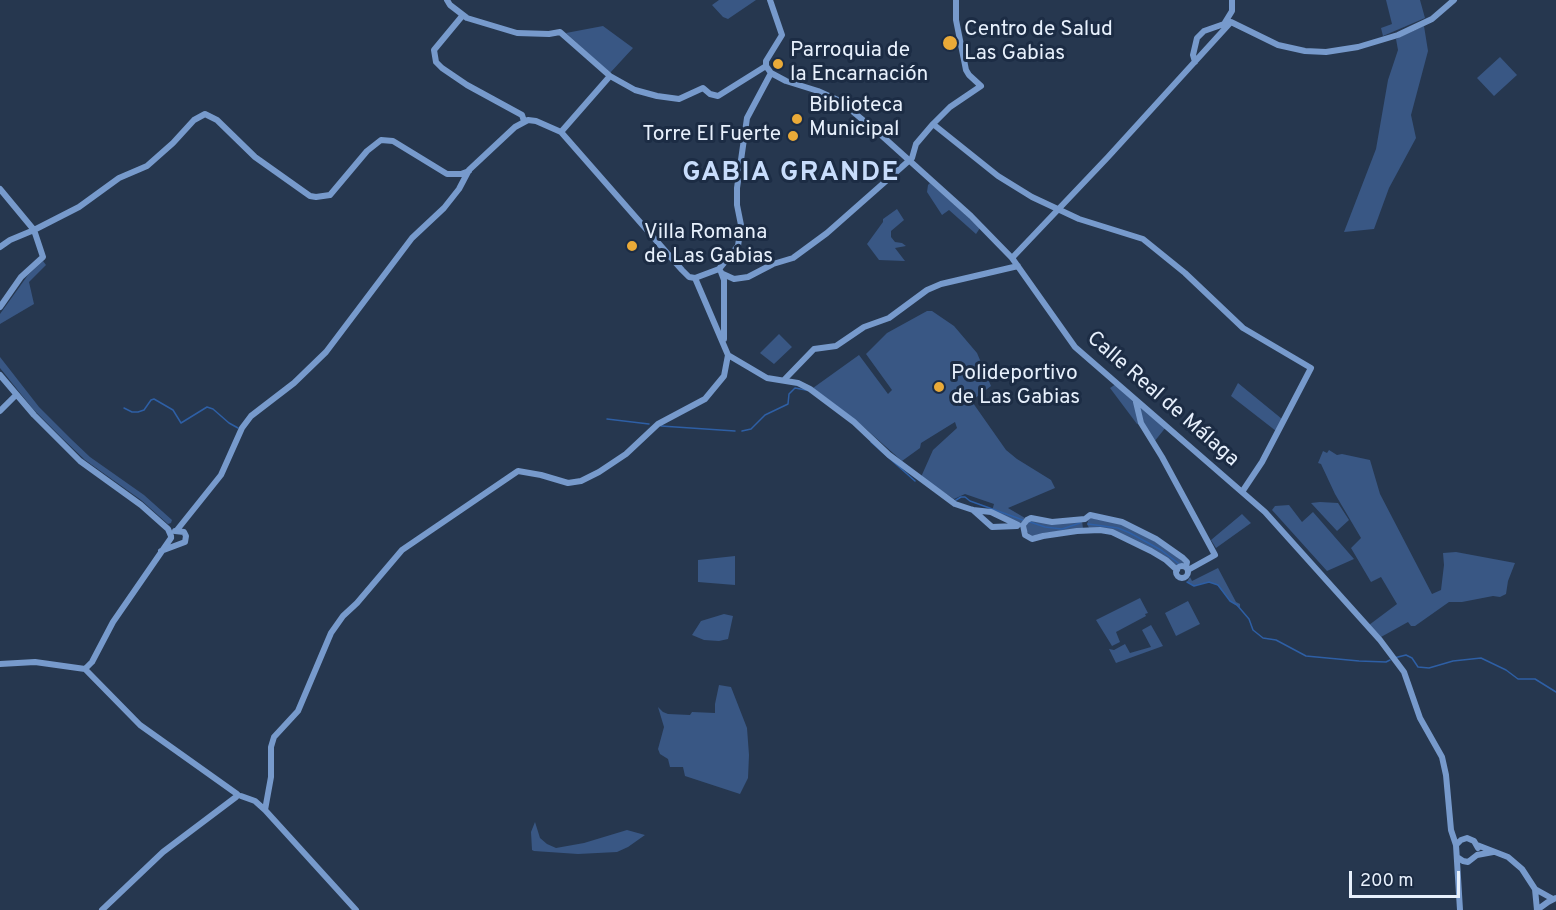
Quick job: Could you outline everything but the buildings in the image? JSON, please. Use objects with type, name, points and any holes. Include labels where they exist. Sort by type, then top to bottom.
[{"type":"street","points":[[441,0],[450,1],[461,13],[475,21],[518,33],[560,32],[610,76],[635,90],[679,99],[703,88],[710,94],[718,96],[766,66]]},
{"type":"street","points":[[724,343],[721,272],[739,241],[741,225],[737,205],[737,188],[747,117],[771,73],[766,66],[766,61],[782,35],[770,0]]},
{"type":"street","points":[[85,669],[92,662],[112,622],[161,551],[221,475],[242,428],[251,416],[294,383],[326,352],[412,238],[444,208],[470,170],[515,127],[524,121],[536,121],[561,132],[689,277],[695,278],[721,272],[734,279],[748,277],[773,264],[793,258],[827,233],[912,158],[916,144],[950,107],[981,86],[969,75],[961,49],[955,14],[956,0]]},
{"type":"street","points":[[1195,62],[1193,55],[1197,38],[1201,33],[1224,24],[1232,11],[1232,0]]},
{"type":"street","points":[[1012,258],[1231,22],[1278,45],[1305,51],[1335,51],[1383,40],[1415,28],[1432,19],[1454,0]]},
{"type":"street","points":[[461,13],[434,50],[436,62],[467,85],[522,115],[524,121]]},
{"type":"street","name":"Calle Real de Málaga","points":[[771,73],[840,101],[971,216],[1012,258],[1075,347],[1278,525],[1370,628],[1399,663],[1420,718],[1442,758],[1456,845]]},
{"type":"street","points":[[561,132],[610,76]]},
{"type":"street","points":[[0,247],[80,207],[119,178],[147,166],[174,143],[194,120],[205,114],[217,120],[255,157],[313,197],[321,198],[330,195],[367,151],[381,140],[393,141],[447,174],[460,174],[470,170]]},
{"type":"street","points":[[933,124],[998,176],[1032,197],[1079,219],[1143,239],[1169,259],[1243,328],[1311,368],[1262,462],[1242,492]]},
{"type":"street","points":[[0,189],[34,230],[43,257],[1,302]]},
{"type":"street","points":[[784,380],[814,349],[836,346],[864,327],[889,318],[927,290],[941,284],[1018,266]]},
{"type":"street","points":[[265,810],[269,793],[270,747],[274,737],[298,711],[331,633],[343,616],[402,550],[518,471],[541,474],[568,483],[590,477],[626,454],[658,424],[705,399],[724,376],[728,355],[695,278]]},
{"type":"street","points":[[728,355],[767,378],[798,383],[810,389],[854,422],[889,455],[956,504],[991,513],[1020,526],[1025,535],[1032,539],[1077,531],[1108,532],[1166,560],[1177,570],[1177,575],[1182,578],[1186,577],[1187,562],[1183,558],[1156,539],[1122,522],[1090,515],[1085,519],[1052,522],[1031,519],[1020,526],[992,527],[973,510]]},
{"type":"street","points":[[0,375],[16,395],[80,461],[141,505],[174,534],[176,544]]},
{"type":"street","points":[[0,411],[16,395]]},
{"type":"street","points":[[1136,402],[1141,423],[1215,555],[1187,568],[1180,567],[1177,570]]},
{"type":"street","points":[[161,551],[186,540],[192,511]]},
{"type":"street","points":[[174,534],[182,531],[186,534]]},
{"type":"street","points":[[1,664],[35,662],[85,669],[136,721],[238,796],[255,801],[356,910]]},
{"type":"street","points":[[102,910],[163,852],[238,796]]},
{"type":"street","points":[[1451,824],[1458,835],[1515,862],[1535,889],[1537,910],[1554,899],[1535,889]]},
{"type":"street","points":[[1460,910],[1455,851],[1456,845],[1464,838]]},
{"type":"street","points":[[1457,857],[1466,862],[1473,860],[1477,855],[1477,845]]},
{"type":"street","points":[[1477,855],[1494,852]]},
{"type":"street","points":[[1457,881],[1466,862]]},
{"type":"shaded area","points":[[719,0],[756,0],[728,19],[712,5]]},
{"type":"shaded area","points":[[1386,0],[1420,0],[1425,18],[1383,36],[1381,28],[1392,24]]},
{"type":"shaded area","points":[[603,26],[633,48],[610,73],[566,33]]},
{"type":"shaded area","points":[[1424,26],[1428,51],[1411,115],[1416,138],[1389,188],[1374,229],[1344,232],[1376,149],[1388,80],[1398,50],[1396,39]]},
{"type":"shaded area","points":[[1500,57],[1517,75],[1494,96],[1477,78]]},
{"type":"shaded area","points":[[930,183],[980,228],[976,234],[949,210],[942,215],[927,192]]},
{"type":"shaded area","points":[[897,209],[904,220],[891,231],[891,237],[895,242],[906,246],[895,248],[905,261],[879,260],[867,244],[883,219]]},
{"type":"shaded area","points":[[43,261],[46,265],[29,282],[34,304],[0,324],[0,314],[28,275]]},
{"type":"shaded area","points":[[927,311],[932,311],[954,326],[977,353],[991,386],[974,399],[973,403],[1006,450],[1051,480],[1055,488],[1008,508],[1025,518],[1020,524],[992,511],[994,504],[965,494],[954,499],[921,477],[933,450],[957,428],[955,422],[921,443],[920,448],[902,461],[858,422],[813,388],[859,355],[888,394],[892,390],[866,354],[887,333]]},
{"type":"shaded area","points":[[779,334],[792,347],[774,364],[760,353]]},
{"type":"shaded area","points":[[0,357],[39,407],[71,439],[90,457],[144,495],[172,520],[171,523],[168,524],[141,500],[85,460],[62,438],[33,409],[0,368]]},
{"type":"shaded area","points":[[1238,383],[1282,419],[1276,431],[1231,396]]},
{"type":"shaded area","points":[[1116,384],[1166,427],[1154,442],[1142,423],[1137,424],[1110,388]]},
{"type":"shaded area","points":[[1329,450],[1337,455],[1370,460],[1380,494],[1432,594],[1441,590],[1443,553],[1456,552],[1515,563],[1506,594],[1500,597],[1449,602],[1415,626],[1411,626],[1408,622],[1381,637],[1369,625],[1397,604],[1381,577],[1371,582],[1351,548],[1361,538],[1335,494],[1321,464],[1318,463],[1323,451],[1327,453]]},
{"type":"shaded area","points":[[1311,503],[1338,503],[1349,520],[1337,531]]},
{"type":"shaded area","points":[[1289,505],[1302,522],[1313,512],[1354,559],[1327,571],[1272,510],[1275,506]]},
{"type":"shaded area","points":[[1242,514],[1251,523],[1216,548],[1211,540]]},
{"type":"shaded area","points":[[1089,518],[1120,523],[1146,536],[1184,563],[1174,566],[1138,543],[1089,528],[1087,524]]},
{"type":"shaded area","points":[[1033,520],[1082,520],[1083,529],[1032,536],[1027,532],[1026,523]]},
{"type":"shaded area","points":[[735,556],[735,585],[698,582],[698,560]]},
{"type":"shaded area","points":[[1218,568],[1236,602],[1240,604],[1240,608],[1230,601],[1217,585],[1209,582],[1194,586],[1187,582],[1190,577],[1192,581]]},
{"type":"shaded area","points":[[1140,598],[1148,613],[1116,632],[1120,642],[1112,646],[1096,620]]},
{"type":"shaded area","points":[[1188,601],[1200,624],[1176,636],[1165,613]]},
{"type":"shaded area","points":[[724,614],[733,616],[728,639],[704,640],[692,635],[701,621]]},
{"type":"shaded area","points":[[1151,625],[1163,646],[1116,663],[1109,649],[1114,650],[1125,644],[1130,653],[1151,647],[1142,630]]},
{"type":"shaded area","points":[[719,685],[731,687],[747,728],[748,778],[740,794],[685,776],[683,767],[670,767],[668,759],[660,754],[658,749],[664,727],[658,707],[668,714],[715,713]]},
{"type":"shaded area","points":[[535,822],[540,838],[556,848],[584,843],[627,830],[645,835],[617,852],[578,854],[534,851],[532,850],[531,832]]},
{"type":"waterway","points":[[742,431],[751,429],[765,415],[788,404],[789,394],[795,388],[806,390]]},
{"type":"waterway","points":[[124,408],[138,412],[144,410],[154,399],[173,410],[181,423],[207,407],[238,428]]},
{"type":"waterway","points":[[607,419],[649,424]]},
{"type":"waterway","points":[[661,426],[735,431]]},
{"type":"waterway","points":[[871,442],[915,481]]},
{"type":"waterway","points":[[956,500],[965,497],[970,501],[1023,520]]},
{"type":"waterway","points":[[1030,522],[1062,529],[1080,523]]},
{"type":"waterway","points":[[1088,524],[1118,528],[1130,533],[1161,550],[1178,563]]},
{"type":"waterway","points":[[1187,582],[1194,586],[1209,582],[1218,585],[1230,601],[1237,605],[1249,619],[1253,630],[1263,638],[1276,640],[1306,656],[1359,661],[1386,662],[1390,660]]},
{"type":"waterway","points":[[1394,658],[1406,655],[1412,658],[1418,667],[1429,668],[1453,661],[1481,658],[1506,670],[1518,679],[1535,679],[1556,692]]},
{"type":"place","name":"Centro de Salud Las Gabias","points":[[950,43]]},
{"type":"place","name":"Parroquia de la Encarnación","points":[[778,64]]},
{"type":"place","name":"Biblioteca Municipal","points":[[797,119]]},
{"type":"place","name":"Torre El Fuerte","points":[[793,136]]},
{"type":"place","name":"Villa Romana de Las Gabias","points":[[632,246]]},
{"type":"place","name":"Polideportivo de Las Gabias","points":[[939,387]]},
{"type":"district","name":"GABIA GRANDE","points":[[791,175]]}]
